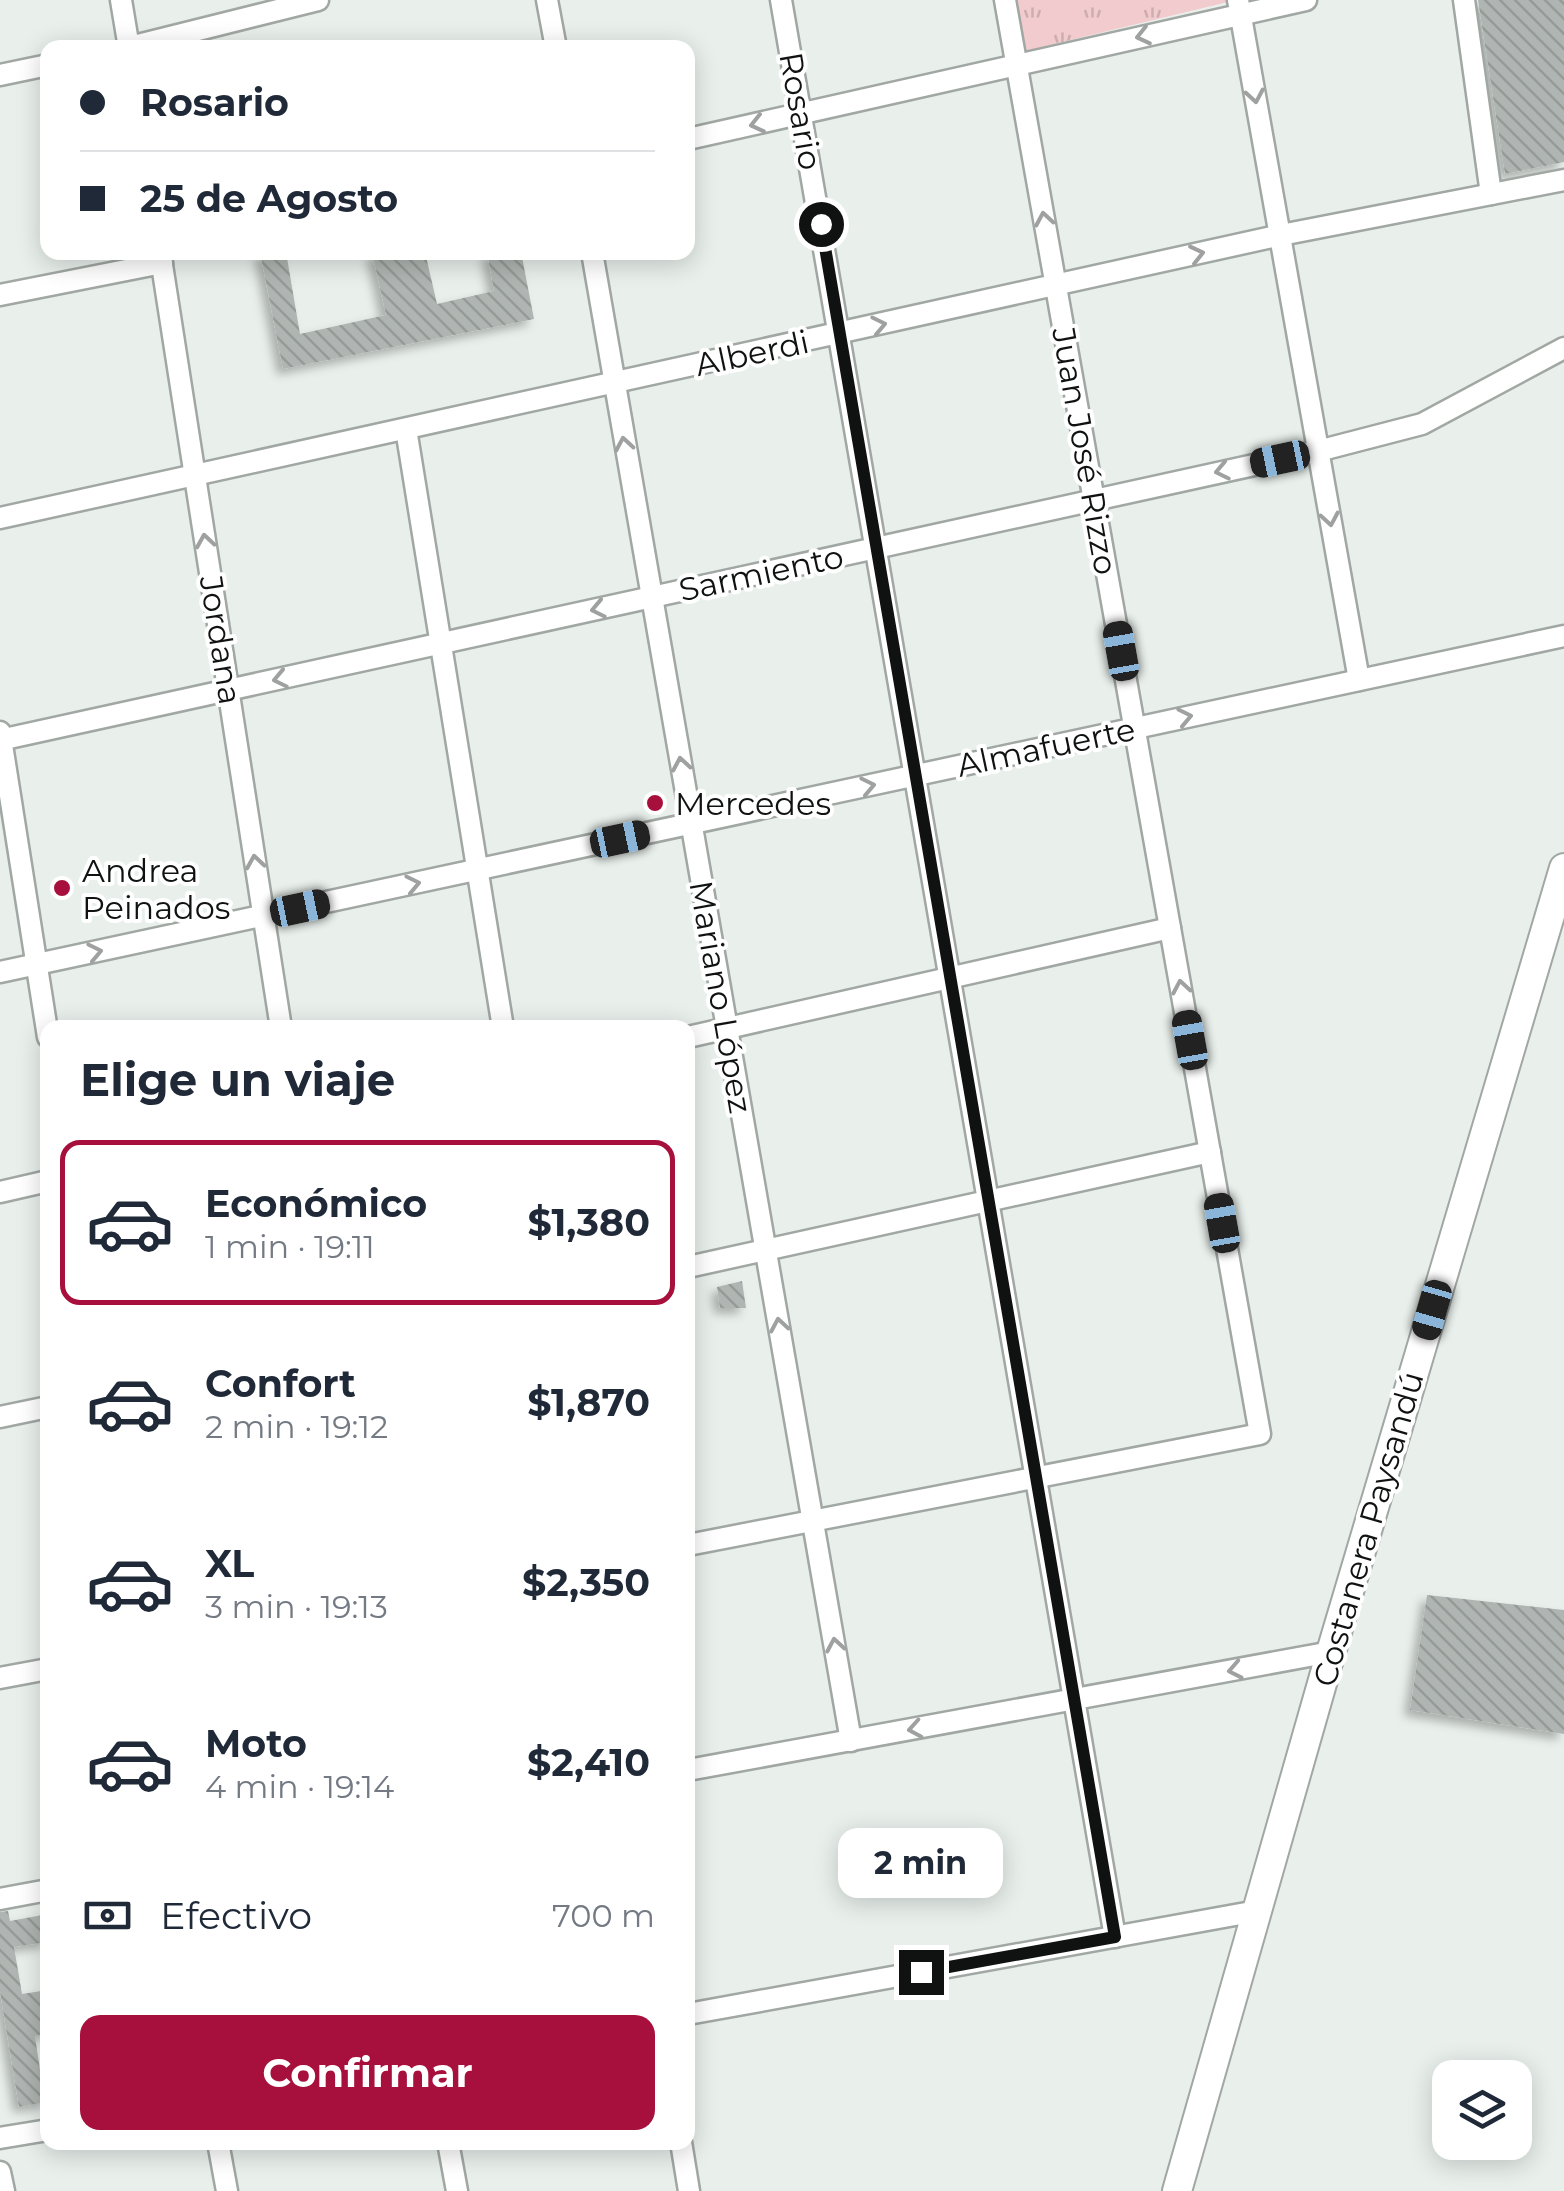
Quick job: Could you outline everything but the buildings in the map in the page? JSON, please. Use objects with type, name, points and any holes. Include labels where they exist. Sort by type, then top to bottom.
[{"type":"main road","name":"Costanera Paysandú","points":[[1178,2191],[1331,1652],[1564,868]]},
{"type":"street","points":[[121,0],[127,40]]},
{"type":"street","points":[[156,40],[318,0]]},
{"type":"street","points":[[548,0],[555,40]]},
{"type":"street","name":"Rosario","points":[[782,0],[1115,1937]]},
{"type":"street","name":"Juan José Rizzo","points":[[1005,0],[1260,1434],[1038,1477]]},
{"type":"street","points":[[695,138],[1016,65],[1239,7],[1306,0]]},
{"type":"street","points":[[1464,0],[1491,194]]},
{"type":"street","points":[[1239,7],[1359,680]]},
{"type":"street","points":[[0,75],[40,67]]},
{"type":"street","name":"Alberdi","points":[[0,518],[1281,235],[1564,180]]},
{"type":"street","points":[[0,296],[153,260]]},
{"type":"street","name":"Jordana","points":[[161,260],[280,1020]]},
{"type":"street","name":"Mariano López","points":[[593,260],[852,1741]]},
{"type":"street","name":"Sarmiento","points":[[1,740],[1318,451],[1422,424],[1564,348]]},
{"type":"street","points":[[406,429],[502,1020]]},
{"type":"street","name":"Almafuerte","points":[[0,972],[1564,636]]},
{"type":"street","points":[[0,732],[45,1020]]},
{"type":"street","points":[[695,1035],[1170,928]]},
{"type":"street","points":[[695,1265],[1210,1152]]},
{"type":"street","points":[[0,1192],[40,1183]]},
{"type":"street","points":[[0,1417],[40,1409]]},
{"type":"street","points":[[695,1543],[1038,1477]]},
{"type":"street","points":[[695,1769],[1331,1652]]},
{"type":"street","points":[[0,1678],[40,1670]]},
{"type":"street","points":[[0,1898],[40,1891]]},
{"type":"street","points":[[695,2013],[1258,1911]]},
{"type":"street","points":[[0,2138],[40,2131]]},
{"type":"street","points":[[219,2150],[227,2191]]},
{"type":"street","points":[[449,2150],[456,2191]]},
{"type":"street","points":[[681,2150],[689,2191]]},
{"type":"street","points":[[0,2172],[4,2191]]},
{"type":"green space","points":[[1016,0],[1228,0],[1228,2],[1025,51]]},
{"type":"place","name":"Mercedes","points":[[655,803]]},
{"type":"place","name":"Andrea Peinados","points":[[62,888]]},
{"type":"route","points":[[821,224],[1115,1937],[921,1972]]}]
